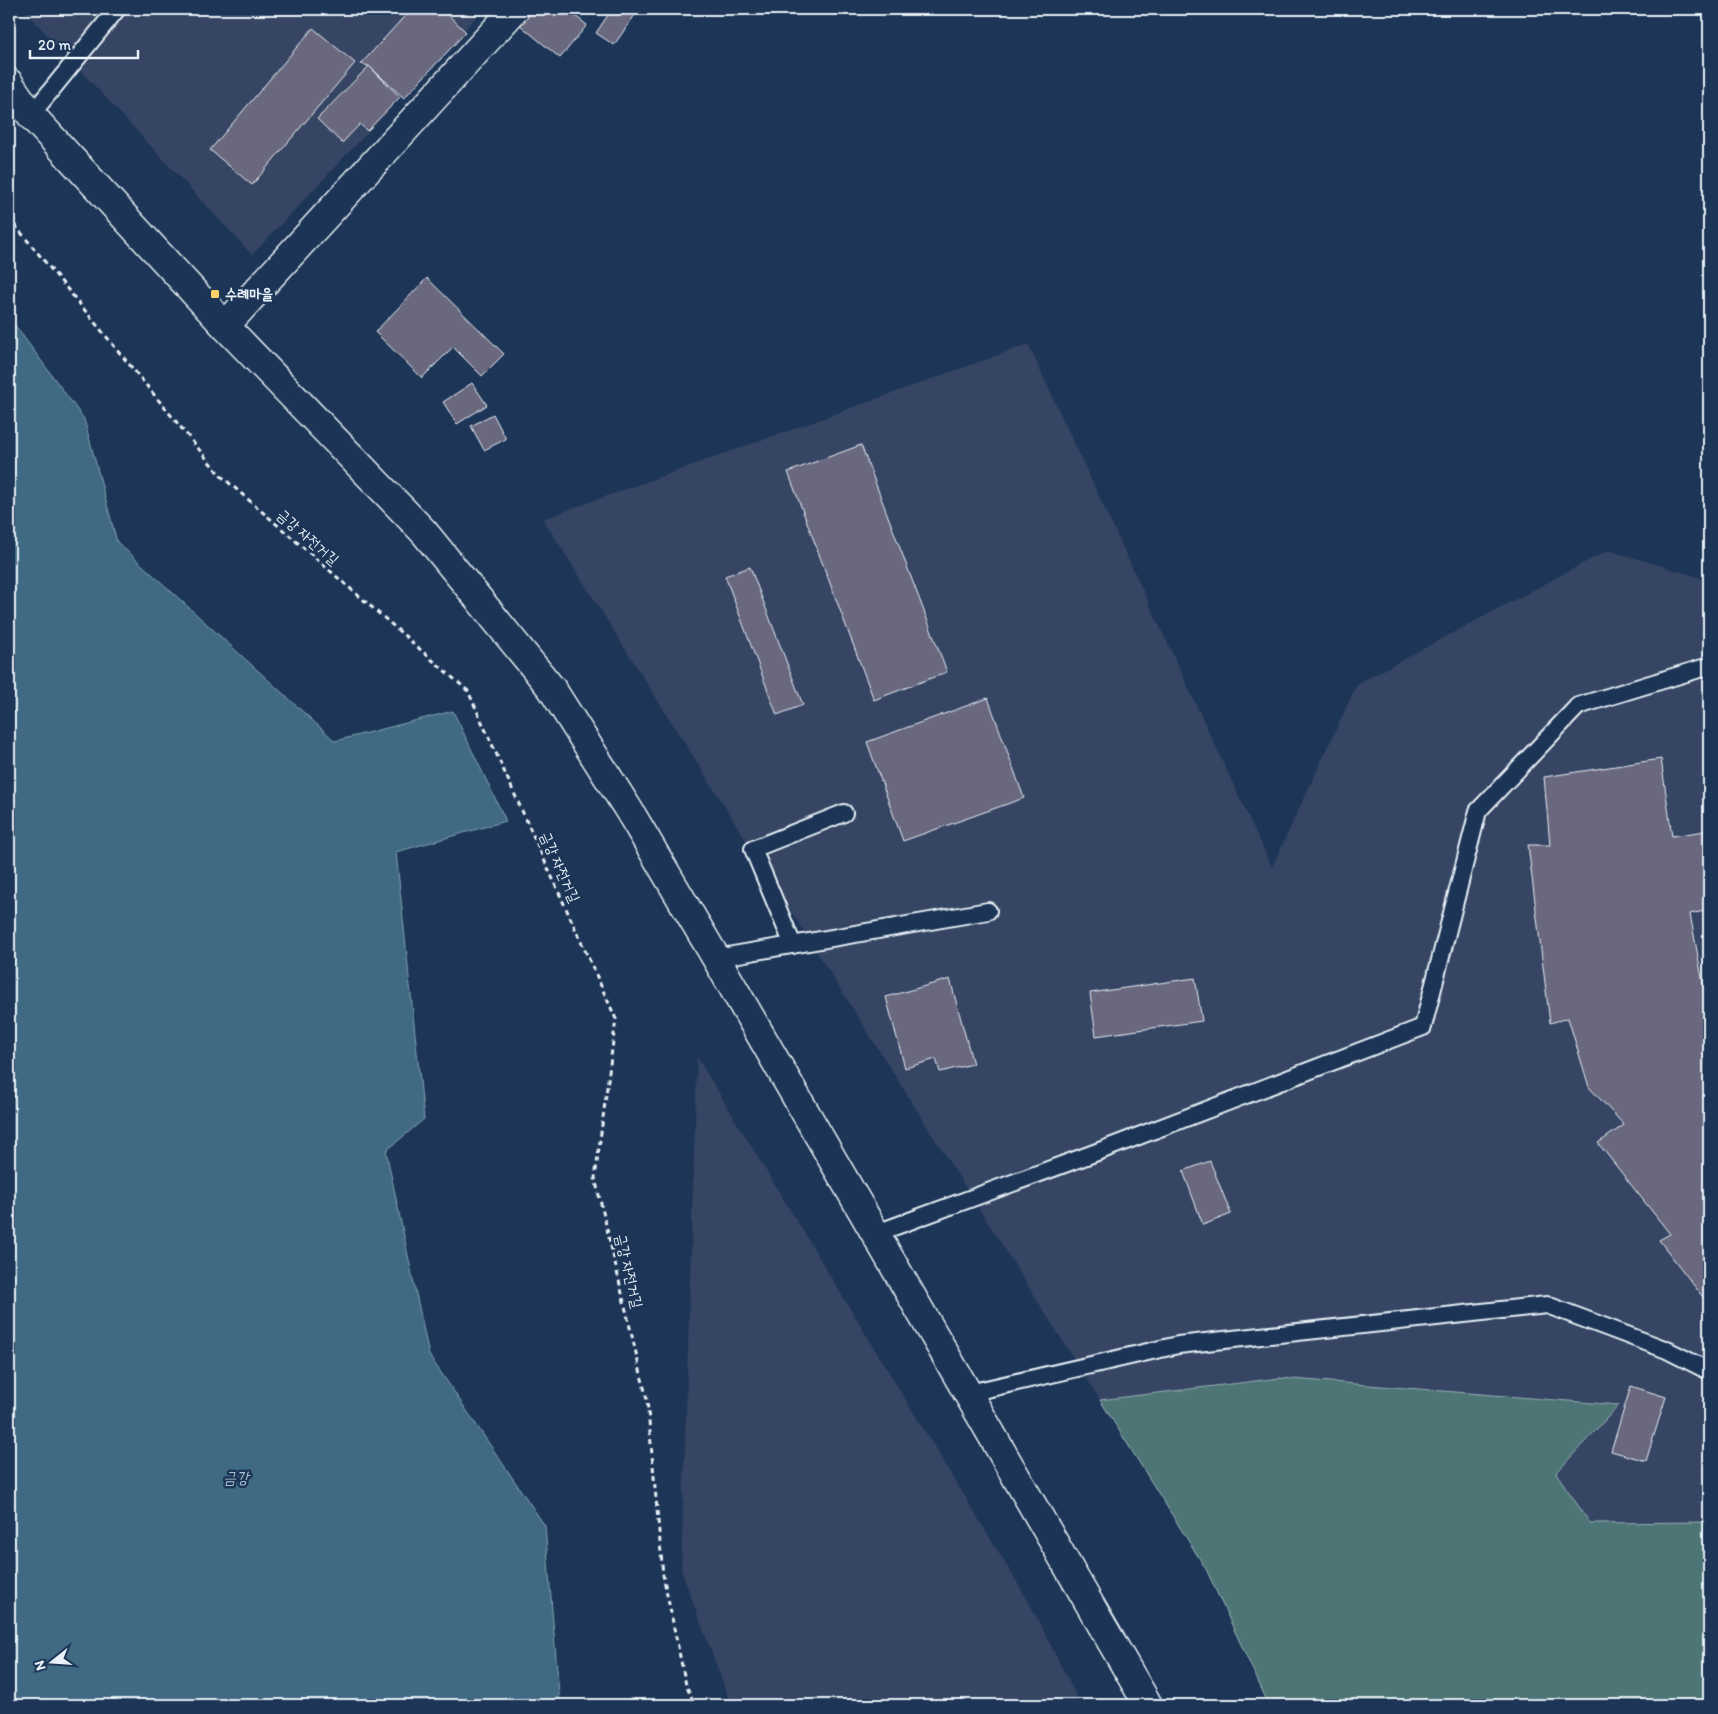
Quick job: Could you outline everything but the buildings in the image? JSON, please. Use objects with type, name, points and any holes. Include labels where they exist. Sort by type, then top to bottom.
[{"type":"street","points":[[225,326],[515,9]]},
{"type":"street","points":[[9,83],[31,115],[225,326],[424,532],[552,689],[630,812],[716,958],[1148,1705]]},
{"type":"lane","points":[[31,115],[118,9]]},
{"type":"lane","points":[[877,1234],[1423,1027],[1478,811],[1578,706],[1709,666]]},
{"type":"lane","points":[[793,945],[753,849],[844,813]]},
{"type":"lane","points":[[716,958],[988,911]]},
{"type":"lane","points":[[969,1393],[1178,1345],[1547,1306],[1667,1350],[1709,1371]]},
{"type":"path","name":"금강 자전거길","points":[[9,218],[220,474],[468,691],[616,1019],[595,1178],[647,1400],[663,1575],[686,1685],[695,1705]]},
{"type":"shaded area","points":[[23,9],[484,9],[252,255]]},
{"type":"shaded area","points":[[1028,344],[1272,867],[1357,684],[1608,550],[1709,580],[1709,1522],[1590,1523],[1556,1473],[1618,1404],[1280,1378],[1100,1400],[543,519]]},
{"type":"shaded area","points":[[697,1057],[1029,1602],[1081,1705],[731,1705],[681,1570]]},
{"type":"green space","points":[[1280,1378],[1619,1405],[1556,1473],[1590,1523],[1709,1522],[1709,1705],[1269,1705],[1206,1569],[1100,1400]]},
{"type":"water","name":"금강","points":[[9,317],[84,419],[117,542],[335,741],[453,711],[506,821],[396,852],[424,1119],[386,1151],[429,1355],[545,1526],[560,1705],[9,1705]]},
{"type":"place","name":"수례마을","points":[[215,294]]}]
